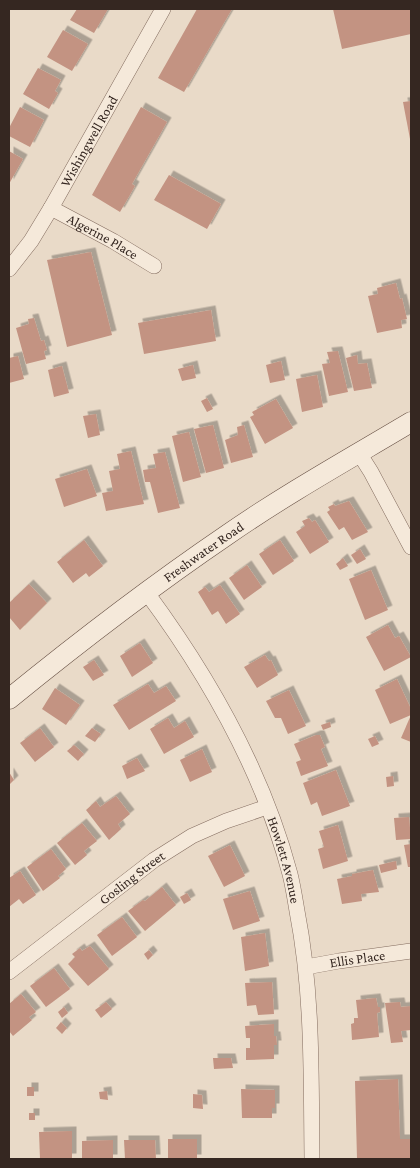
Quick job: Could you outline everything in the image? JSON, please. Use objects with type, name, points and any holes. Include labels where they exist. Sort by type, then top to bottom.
[{"type":"main road","name":"Freshwater Road","points":[[9,699],[94,631],[235,530],[411,422]]},
{"type":"street","name":"Wishingwell Road","points":[[9,269],[31,241],[162,9]]},
{"type":"street","name":"Algerine Place","points":[[50,208],[113,241],[154,266]]},
{"type":"street","points":[[359,453],[411,547]]},
{"type":"street","name":"Howlett Avenue","points":[[147,593],[179,638],[226,717],[268,807],[290,874],[306,967],[311,1040],[312,1159]]},
{"type":"street","name":"Gosling Street","points":[[9,972],[154,860],[192,836],[226,821],[268,807]]},
{"type":"street","name":"Ellis Place","points":[[306,967],[339,960],[411,951]]},
{"type":"building","points":[[77,9],[108,9],[94,33],[70,20]]},
{"type":"building","points":[[197,9],[232,9],[184,92],[158,78]]},
{"type":"building","points":[[333,9],[411,9],[411,34],[342,49]]},
{"type":"building","points":[[63,30],[88,44],[72,71],[47,57]]},
{"type":"building","points":[[38,68],[61,80],[55,91],[58,93],[49,109],[23,94]]},
{"type":"building","points":[[411,101],[411,139],[410,139],[403,102]]},
{"type":"building","points":[[20,107],[44,120],[30,147],[9,136],[9,128]]},
{"type":"building","points":[[141,107],[167,122],[132,184],[135,186],[120,212],[92,195]]},
{"type":"building","points":[[9,151],[23,159],[9,184]]},
{"type":"building","points":[[169,175],[221,204],[207,229],[154,200]]},
{"type":"building","points":[[91,252],[112,335],[67,347],[47,260]]},
{"type":"building","points":[[396,283],[407,319],[401,320],[402,328],[377,333],[368,296],[378,294],[377,288]]},
{"type":"building","points":[[211,310],[216,341],[144,354],[138,323]]},
{"type":"building","points":[[34,318],[41,341],[44,340],[47,350],[44,351],[46,359],[26,364],[16,328],[29,324],[28,319]]},
{"type":"building","points":[[338,351],[348,392],[329,396],[322,364],[330,363],[327,352]]},
{"type":"building","points":[[357,355],[358,364],[367,363],[372,388],[354,391],[346,358]]},
{"type":"building","points":[[18,356],[24,379],[9,383],[9,358]]},
{"type":"building","points":[[281,361],[285,380],[270,383],[266,365]]},
{"type":"building","points":[[193,365],[196,378],[182,381],[178,369]]},
{"type":"building","points":[[62,366],[69,393],[54,397],[48,370]]},
{"type":"building","points":[[317,375],[323,407],[302,412],[296,379]]},
{"type":"building","points":[[207,398],[213,409],[207,412],[201,401]]},
{"type":"building","points":[[276,399],[293,428],[265,444],[250,417],[254,415],[252,412]]},
{"type":"building","points":[[96,414],[100,435],[88,438],[83,416]]},
{"type":"building","points":[[213,425],[224,468],[206,473],[194,429]]},
{"type":"building","points":[[244,425],[253,457],[231,463],[225,440],[238,435],[237,427]]},
{"type":"building","points":[[189,432],[201,477],[183,482],[172,436]]},
{"type":"building","points":[[131,451],[144,504],[106,511],[102,493],[113,491],[109,471],[120,469],[117,454]]},
{"type":"building","points":[[165,452],[180,508],[158,513],[150,482],[145,482],[143,470],[156,468],[153,454]]},
{"type":"building","points":[[87,469],[97,496],[64,507],[55,479]]},
{"type":"building","points":[[349,501],[368,532],[352,540],[344,527],[339,530],[327,512],[330,510],[328,507],[334,504],[335,506]]},
{"type":"building","points":[[309,518],[312,522],[315,520],[329,542],[310,554],[296,532],[305,526],[302,521]]},
{"type":"building","points":[[84,540],[103,566],[89,577],[86,573],[73,583],[57,562]]},
{"type":"building","points":[[280,540],[294,561],[273,575],[259,554]]},
{"type":"building","points":[[360,549],[366,559],[357,564],[351,555]]},
{"type":"building","points":[[343,558],[348,566],[340,570],[336,564]]},
{"type":"building","points":[[247,565],[262,587],[244,600],[229,578]]},
{"type":"building","points":[[371,570],[388,610],[365,620],[349,579]]},
{"type":"building","points":[[29,584],[47,603],[20,630],[9,617],[9,603]]},
{"type":"building","points":[[220,585],[240,614],[226,624],[218,611],[212,615],[198,592],[205,587],[209,592]]},
{"type":"building","points":[[388,625],[395,638],[399,636],[411,657],[384,671],[366,637]]},
{"type":"building","points":[[140,643],[153,663],[132,677],[120,656]]},
{"type":"building","points":[[265,655],[269,661],[271,660],[278,675],[257,688],[244,667]]},
{"type":"building","points":[[94,660],[104,675],[93,681],[83,667]]},
{"type":"building","points":[[397,679],[411,709],[411,715],[390,724],[375,690]]},
{"type":"building","points":[[148,684],[154,693],[166,686],[176,701],[129,730],[113,705]]},
{"type":"building","points":[[55,688],[80,705],[66,725],[42,709]]},
{"type":"building","points":[[289,690],[306,726],[288,734],[281,718],[275,718],[266,701]]},
{"type":"building","points":[[411,715],[411,742],[401,738]]},
{"type":"building","points":[[168,718],[174,728],[185,721],[194,737],[164,754],[150,729]]},
{"type":"building","points":[[330,722],[331,727],[323,730],[321,725]]},
{"type":"building","points":[[40,728],[54,747],[35,762],[20,743]]},
{"type":"building","points":[[92,728],[101,734],[95,742],[85,736]]},
{"type":"building","points":[[320,735],[325,747],[321,749],[328,766],[301,776],[296,762],[301,760],[294,744]]},
{"type":"building","points":[[375,736],[379,744],[372,747],[368,739]]},
{"type":"building","points":[[74,745],[84,754],[78,761],[67,751]]},
{"type":"building","points":[[202,749],[212,772],[190,782],[180,760]]},
{"type":"building","points":[[137,758],[145,771],[127,779],[122,766]]},
{"type":"building","points":[[336,770],[350,806],[322,816],[317,802],[311,805],[303,783]]},
{"type":"building","points":[[9,772],[14,780],[9,785]]},
{"type":"building","points":[[393,776],[394,786],[387,787],[386,777]]},
{"type":"building","points":[[116,796],[130,814],[118,824],[121,829],[109,840],[86,810],[96,801],[100,807]]},
{"type":"building","points":[[409,817],[411,839],[396,840],[394,818]]},
{"type":"building","points":[[82,823],[97,841],[84,851],[87,855],[75,865],[57,843]]},
{"type":"building","points":[[338,825],[348,861],[323,869],[318,849],[324,847],[319,831]]},
{"type":"building","points":[[411,844],[411,867],[408,867],[404,845]]},
{"type":"building","points":[[230,845],[245,876],[224,887],[208,856]]},
{"type":"building","points":[[51,849],[66,869],[58,876],[60,878],[43,891],[27,867]]},
{"type":"building","points":[[396,861],[397,869],[381,873],[379,865]]},
{"type":"building","points":[[373,870],[379,892],[361,894],[362,901],[342,904],[337,879]]},
{"type":"building","points":[[20,871],[36,895],[23,904],[19,899],[9,907],[9,878]]},
{"type":"building","points":[[162,887],[176,905],[145,931],[128,911],[143,900],[145,901]]},
{"type":"building","points":[[250,891],[260,921],[233,930],[223,899]]},
{"type":"building","points":[[187,893],[191,900],[184,904],[180,897]]},
{"type":"building","points":[[122,917],[137,937],[112,956],[97,935]]},
{"type":"building","points":[[265,933],[269,966],[245,971],[241,937]]},
{"type":"building","points":[[90,946],[109,969],[88,986],[68,964],[75,957],[72,954],[80,948],[82,951]]},
{"type":"building","points":[[149,950],[153,955],[148,960],[144,954]]},
{"type":"building","points":[[54,968],[70,989],[46,1007],[30,986]]},
{"type":"building","points":[[272,982],[274,1014],[258,1015],[256,1005],[247,1006],[245,983]]},
{"type":"building","points":[[21,994],[36,1012],[29,1017],[32,1020],[13,1036],[9,1031],[9,1004]]},
{"type":"building","points":[[376,998],[378,1007],[380,1007],[380,1012],[377,1013],[379,1037],[352,1040],[351,1024],[354,1023],[354,1018],[358,1018],[356,1000]]},
{"type":"building","points":[[106,1002],[112,1009],[101,1018],[95,1010]]},
{"type":"building","points":[[400,1002],[401,1007],[411,1006],[411,1030],[401,1031],[403,1042],[391,1043],[385,1003]]},
{"type":"building","points":[[64,1007],[68,1013],[62,1018],[58,1012]]},
{"type":"building","points":[[61,1022],[67,1028],[62,1034],[56,1028]]},
{"type":"building","points":[[274,1024],[274,1036],[276,1036],[277,1045],[274,1045],[274,1059],[246,1060],[246,1048],[250,1048],[250,1038],[246,1038],[245,1026]]},
{"type":"building","points":[[213,1058],[231,1058],[233,1068],[214,1069]]},
{"type":"building","points":[[398,1079],[400,1139],[411,1139],[411,1159],[357,1159],[355,1081]]},
{"type":"building","points":[[27,1087],[34,1087],[34,1096],[27,1096]]},
{"type":"building","points":[[241,1089],[275,1090],[275,1108],[272,1108],[272,1118],[242,1118]]},
{"type":"building","points":[[107,1091],[108,1100],[100,1099],[99,1092]]},
{"type":"building","points":[[193,1094],[202,1095],[203,1109],[193,1108]]},
{"type":"building","points":[[29,1113],[35,1113],[35,1120],[29,1120]]},
{"type":"building","points":[[72,1131],[72,1158],[40,1159],[39,1132]]},
{"type":"building","points":[[168,1139],[197,1139],[197,1159],[168,1159]]},
{"type":"building","points":[[113,1140],[113,1159],[82,1159],[82,1141]]},
{"type":"building","points":[[124,1140],[155,1140],[156,1159],[125,1159]]}]
